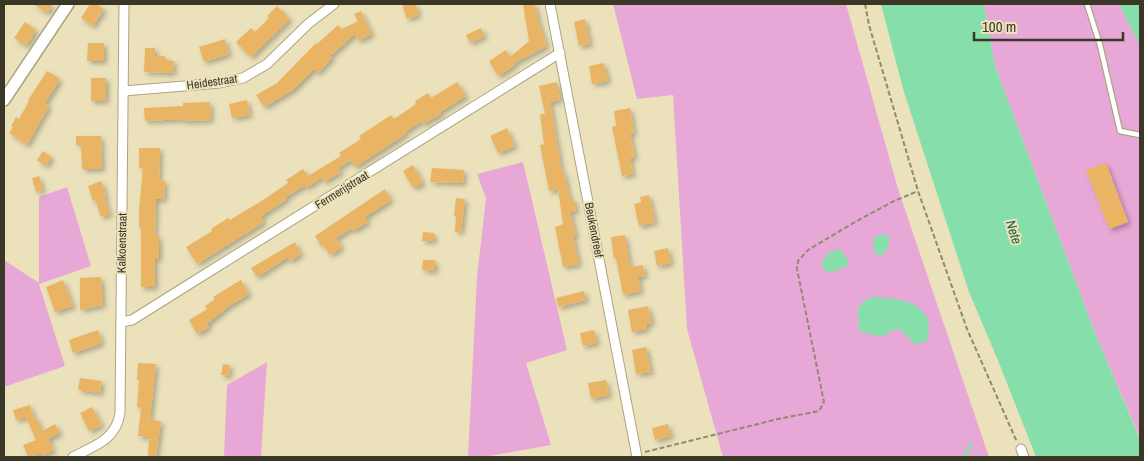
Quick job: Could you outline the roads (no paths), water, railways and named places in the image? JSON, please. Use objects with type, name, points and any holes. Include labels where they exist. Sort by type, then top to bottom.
[{"type":"street","points":[[4,100],[68,4]]},
{"type":"street","name":"Kalkoenstraat","points":[[73,457],[109,437],[116,428],[120,414],[124,4]]},
{"type":"street","name":"Heidestraat","points":[[124,90],[220,83],[243,78],[267,64],[308,24],[334,4]]},
{"type":"street","name":"Beukendreef","points":[[550,4],[636,456]]},
{"type":"street","name":"Fermerijstraat","points":[[121,322],[132,320],[191,284],[560,53]]},
{"type":"lane","points":[[1088,4],[1100,45],[1120,131],[1140,135]]},
{"type":"water","name":"Nete","points":[[881,4],[984,4],[995,66],[1097,338],[1140,439],[1140,457],[1036,457],[969,292],[903,89]]},
{"type":"water","points":[[1119,4],[1140,4],[1140,46]]},
{"type":"water","points":[[884,234],[890,237],[887,250],[881,256],[875,253],[873,245],[875,236]]},
{"type":"water","points":[[839,249],[849,262],[847,266],[830,273],[823,269],[822,262],[829,252]]},
{"type":"water","points":[[872,297],[904,301],[919,308],[928,320],[928,340],[916,345],[898,328],[881,337],[859,331],[858,308],[864,301]]},
{"type":"waterway","points":[[964,457],[971,444]]}]
